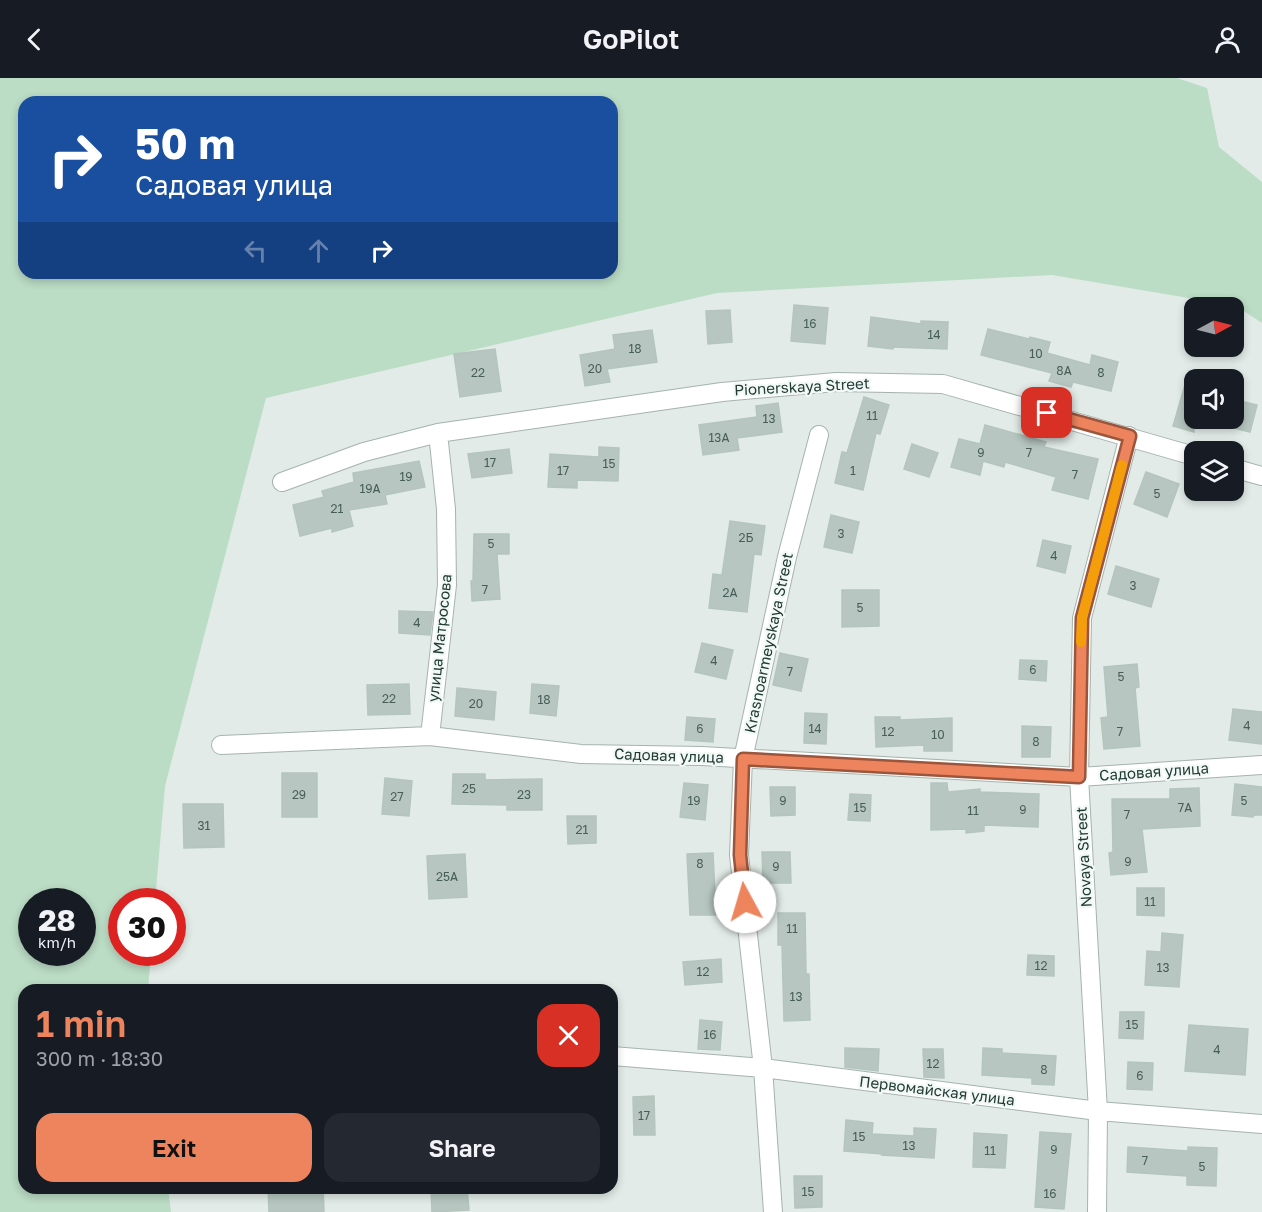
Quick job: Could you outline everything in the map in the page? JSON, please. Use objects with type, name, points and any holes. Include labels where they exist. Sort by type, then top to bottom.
[{"type":"street","name":"Pionerskaya Street","points":[[282,482],[364,452],[438,433],[722,392],[836,382],[943,384],[1184,453]]},
{"type":"street","name":"улица Матросова","points":[[430,736],[447,585],[446,509],[438,433]]},
{"type":"street","name":"Krasnoarmeyskaya Street","points":[[773,1212],[762,1068],[740,855],[743,759],[787,557],[819,435]]},
{"type":"street","name":"Novaya Street","points":[[1097,1212],[1098,1111],[1079,777],[1082,618],[1130,436]]},
{"type":"street","points":[[1244,471],[1262,476]]},
{"type":"street","name":"Садовая улица","points":[[220,745],[430,736],[581,754],[702,756],[1079,777],[1262,765]]},
{"type":"street","name":"Первомайская улица","points":[[618,1056],[762,1068],[1098,1111],[1262,1124]]},
{"type":"green space","points":[[0,78],[1177,78],[1207,88],[1219,147],[1262,182],[1262,323],[1244,311],[1244,297],[1184,297],[1052,275],[717,293],[266,398],[165,786],[156,888],[108,888],[108,966],[150,966],[148,984],[18,984],[18,1194],[169,1194],[171,1212],[0,1212]]},
{"type":"building","points":[[794,305],[828,308],[825,344],[791,341]]},
{"type":"building","points":[[730,310],[732,342],[708,344],[706,311]]},
{"type":"building","points":[[871,317],[921,324],[921,321],[948,322],[947,349],[893,347],[893,349],[868,346]]},
{"type":"building","points":[[988,329],[1050,342],[1047,353],[1090,365],[1092,355],[1118,362],[1111,391],[1073,382],[1071,387],[1049,381],[1052,373],[981,355]]},
{"type":"building","points":[[652,330],[657,362],[607,369],[610,382],[585,386],[580,355],[615,349],[613,335]]},
{"type":"building","points":[[495,349],[501,391],[460,397],[454,354]]},
{"type":"building","points":[[1184,388],[1184,429],[1194,429],[1194,432],[1173,426]]},
{"type":"building","points":[[864,397],[889,405],[880,434],[876,433],[863,490],[835,483],[842,452],[847,453]]},
{"type":"building","points":[[1244,402],[1257,405],[1250,432],[1238,429],[1244,429]]},
{"type":"building","points":[[778,403],[782,432],[737,438],[739,450],[703,455],[699,425],[757,417],[756,406]]},
{"type":"building","points":[[985,425],[1046,442],[1044,447],[1098,459],[1088,499],[1052,490],[1056,477],[1005,462],[1004,467],[983,461],[980,475],[951,467],[959,439],[980,444]]},
{"type":"building","points":[[912,444],[938,453],[929,477],[904,469]]},
{"type":"building","points":[[599,447],[619,448],[618,481],[577,480],[577,488],[548,487],[550,454],[599,457]]},
{"type":"building","points":[[509,449],[512,473],[472,478],[468,454]]},
{"type":"building","points":[[419,461],[425,487],[385,495],[387,504],[349,510],[353,526],[332,532],[332,528],[300,536],[293,505],[324,497],[322,491],[354,482],[353,473]]},
{"type":"building","points":[[1146,472],[1179,484],[1167,517],[1134,504]]},
{"type":"building","points":[[831,515],[859,522],[852,553],[824,547]]},
{"type":"building","points":[[730,521],[765,526],[761,555],[754,554],[747,612],[709,608],[713,574],[722,575]]},
{"type":"building","points":[[474,534],[509,534],[509,554],[497,554],[500,599],[472,601]]},
{"type":"building","points":[[1043,540],[1071,546],[1065,573],[1037,566]]},
{"type":"building","points":[[1116,566],[1159,579],[1151,607],[1108,594]]},
{"type":"building","points":[[842,590],[879,590],[879,626],[842,627]]},
{"type":"building","points":[[399,611],[433,612],[430,635],[399,633]]},
{"type":"building","points":[[702,643],[733,650],[726,679],[695,672]]},
{"type":"building","points":[[780,653],[808,659],[801,691],[773,685]]},
{"type":"building","points":[[1020,660],[1047,661],[1046,681],[1019,679]]},
{"type":"building","points":[[1137,664],[1139,687],[1135,688],[1140,746],[1104,749],[1101,718],[1108,717],[1104,667]]},
{"type":"building","points":[[409,684],[410,714],[368,715],[367,685]]},
{"type":"building","points":[[532,684],[559,686],[556,716],[530,713]]},
{"type":"building","points":[[457,688],[496,692],[494,720],[455,716]]},
{"type":"building","points":[[1233,709],[1262,712],[1262,744],[1229,740]]},
{"type":"building","points":[[805,713],[827,714],[826,744],[804,743]]},
{"type":"building","points":[[687,717],[715,719],[713,742],[685,740]]},
{"type":"building","points":[[875,717],[900,717],[900,720],[952,718],[952,751],[924,751],[924,745],[876,747]]},
{"type":"building","points":[[1022,726],[1051,727],[1050,757],[1022,757]]},
{"type":"building","points":[[282,773],[317,773],[317,817],[282,817]]},
{"type":"building","points":[[453,774],[485,774],[485,780],[542,779],[542,810],[507,810],[507,805],[452,804]]},
{"type":"building","points":[[385,778],[412,781],[409,816],[382,814]]},
{"type":"building","points":[[684,783],[708,785],[705,820],[680,817]]},
{"type":"building","points":[[931,783],[947,783],[948,792],[980,789],[980,792],[1039,794],[1038,827],[984,825],[984,831],[966,833],[966,829],[931,830]]},
{"type":"building","points":[[1235,784],[1262,787],[1262,815],[1253,817],[1232,815]]},
{"type":"building","points":[[770,787],[795,787],[795,815],[771,816]]},
{"type":"building","points":[[1199,788],[1200,826],[1142,829],[1147,872],[1111,875],[1109,853],[1113,852],[1112,799],[1170,799],[1170,789]]},
{"type":"building","points":[[850,794],[871,795],[870,821],[848,820]]},
{"type":"building","points":[[183,804],[223,804],[224,847],[184,848]]},
{"type":"building","points":[[567,816],[596,816],[596,843],[568,844]]},
{"type":"building","points":[[762,852],[790,852],[791,883],[763,883]]},
{"type":"building","points":[[713,853],[716,915],[690,915],[687,854]]},
{"type":"building","points":[[465,854],[467,897],[429,899],[427,856]]},
{"type":"building","points":[[1137,888],[1164,888],[1164,916],[1137,915]]},
{"type":"building","points":[[778,913],[805,913],[806,974],[809,974],[810,1020],[784,1021],[782,945],[778,945]]},
{"type":"building","points":[[1162,933],[1183,935],[1179,987],[1145,985],[1147,951],[1161,952]]},
{"type":"building","points":[[1028,955],[1054,956],[1054,976],[1027,975]]},
{"type":"building","points":[[721,959],[722,982],[685,985],[683,962]]},
{"type":"building","points":[[1120,1012],[1144,1012],[1143,1039],[1119,1038]]},
{"type":"building","points":[[700,1020],[722,1022],[720,1050],[698,1049]]},
{"type":"building","points":[[1189,1025],[1248,1029],[1245,1075],[1185,1071]]},
{"type":"building","points":[[845,1048],[879,1049],[878,1071],[845,1067]]},
{"type":"building","points":[[983,1048],[1002,1049],[1002,1053],[1056,1056],[1054,1085],[1032,1084],[1032,1078],[982,1075]]},
{"type":"building","points":[[923,1049],[943,1049],[944,1078],[924,1077]]},
{"type":"building","points":[[1128,1062],[1153,1063],[1152,1090],[1127,1089]]},
{"type":"building","points":[[654,1096],[655,1135],[634,1135],[633,1097]]},
{"type":"building","points":[[846,1120],[873,1123],[872,1134],[914,1136],[914,1128],[936,1129],[934,1158],[844,1151]]},
{"type":"building","points":[[1040,1132],[1071,1134],[1064,1209],[1035,1207]]},
{"type":"building","points":[[974,1133],[1007,1135],[1005,1168],[973,1167]]},
{"type":"building","points":[[1128,1147],[1188,1151],[1188,1147],[1217,1148],[1216,1186],[1187,1185],[1187,1176],[1127,1172]]},
{"type":"building","points":[[794,1176],[822,1176],[822,1207],[795,1208]]},
{"type":"building","points":[[268,1194],[323,1194],[324,1212],[269,1212]]},
{"type":"building","points":[[431,1194],[468,1194],[469,1210],[432,1212]]},
{"type":"slow traffic","points":[[1081,642],[1082,618],[1122,465]]},
{"type":"route","points":[[745,902],[740,855],[743,759],[1079,777],[1082,618],[1130,436],[1047,413]]}]
